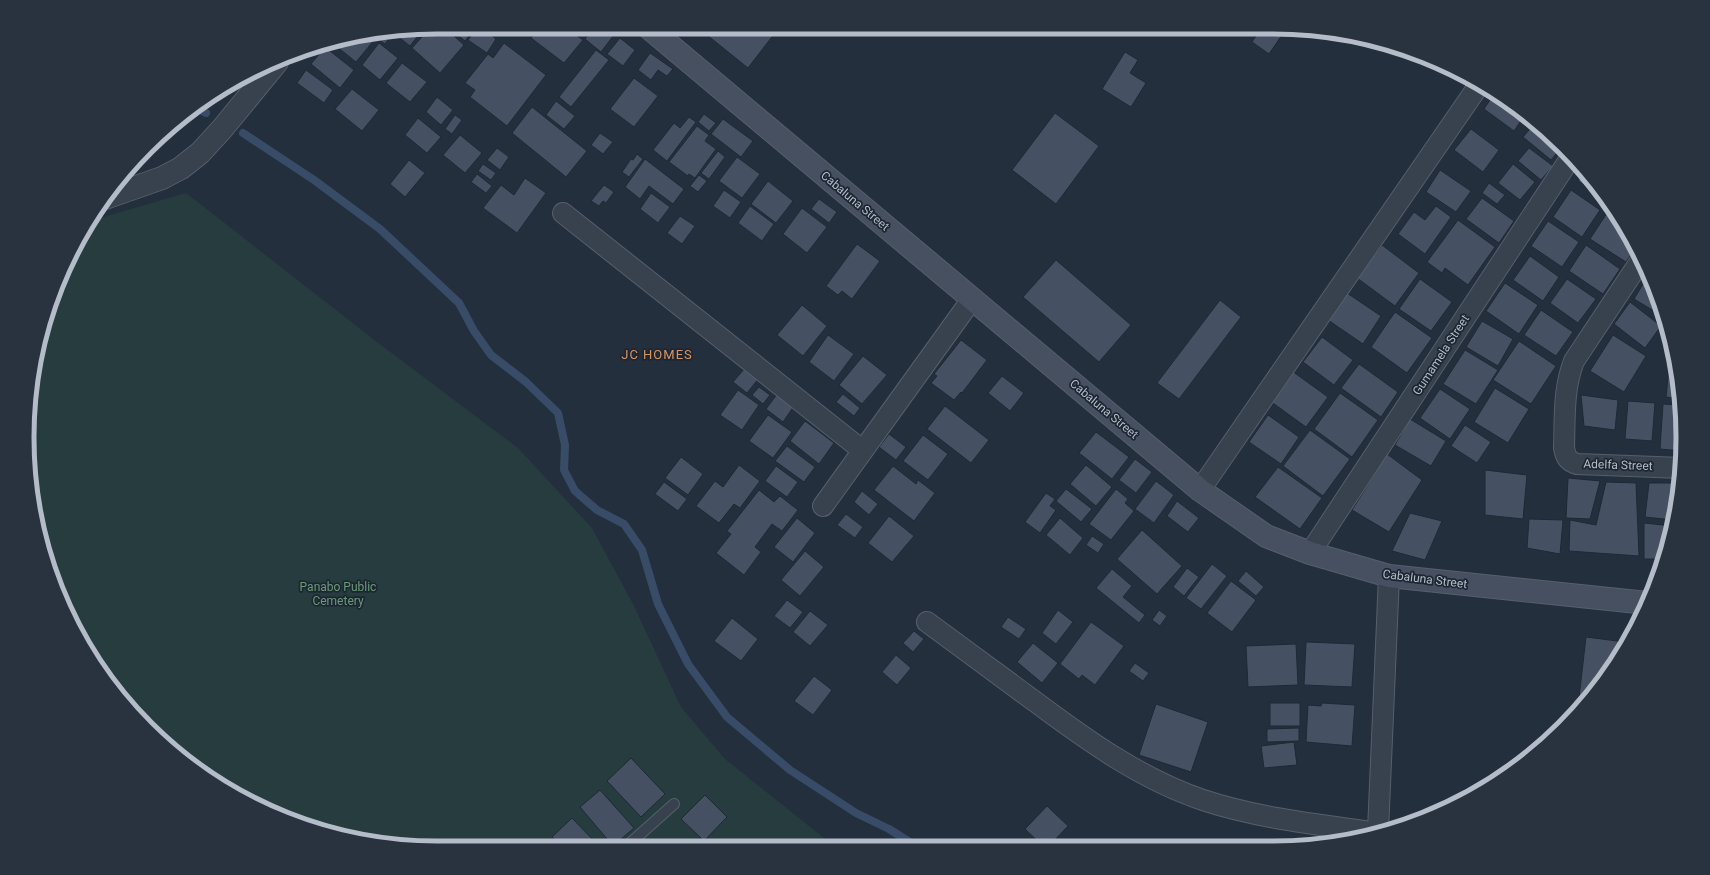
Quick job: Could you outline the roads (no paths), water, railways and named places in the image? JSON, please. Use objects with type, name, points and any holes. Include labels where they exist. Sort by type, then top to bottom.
[{"type":"main road","name":"Cabaluna Street","points":[[656,34],[1200,490],[1266,536],[1310,553],[1389,576],[1640,602]]},
{"type":"street","points":[[115,194],[162,178],[181,168],[200,153],[222,129],[269,71]]},
{"type":"street","points":[[1200,490],[1476,89]]},
{"type":"street","name":"Gumamela Street","points":[[1310,553],[1568,162]]},
{"type":"street","points":[[562,213],[862,450]]},
{"type":"street","name":"Adelfa Street","points":[[1637,265],[1574,361],[1568,375],[1566,389],[1564,448],[1566,458],[1570,462],[1577,464],[1675,468]]},
{"type":"street","points":[[823,506],[972,299]]},
{"type":"street","points":[[1378,827],[1389,576]]},
{"type":"street","points":[[927,622],[1089,742],[1126,765],[1165,784],[1202,800],[1254,814],[1362,830]]},
{"type":"lane","points":[[633,841],[674,804]]},
{"type":"waterway","points":[[201,110],[206,113]]},
{"type":"waterway","points":[[243,133],[314,180],[380,229],[459,303],[474,331],[491,355],[526,382],[558,413],[565,445],[564,470],[575,491],[597,510],[624,524],[642,550],[658,604],[688,664],[727,717],[790,770],[856,813],[889,829],[908,841]]},
{"type":"district","name":"JC HOMES","points":[[657,354]]},
{"type":"park label","name":"Panabo Public Cemetery","points":[[338,594]]}]
